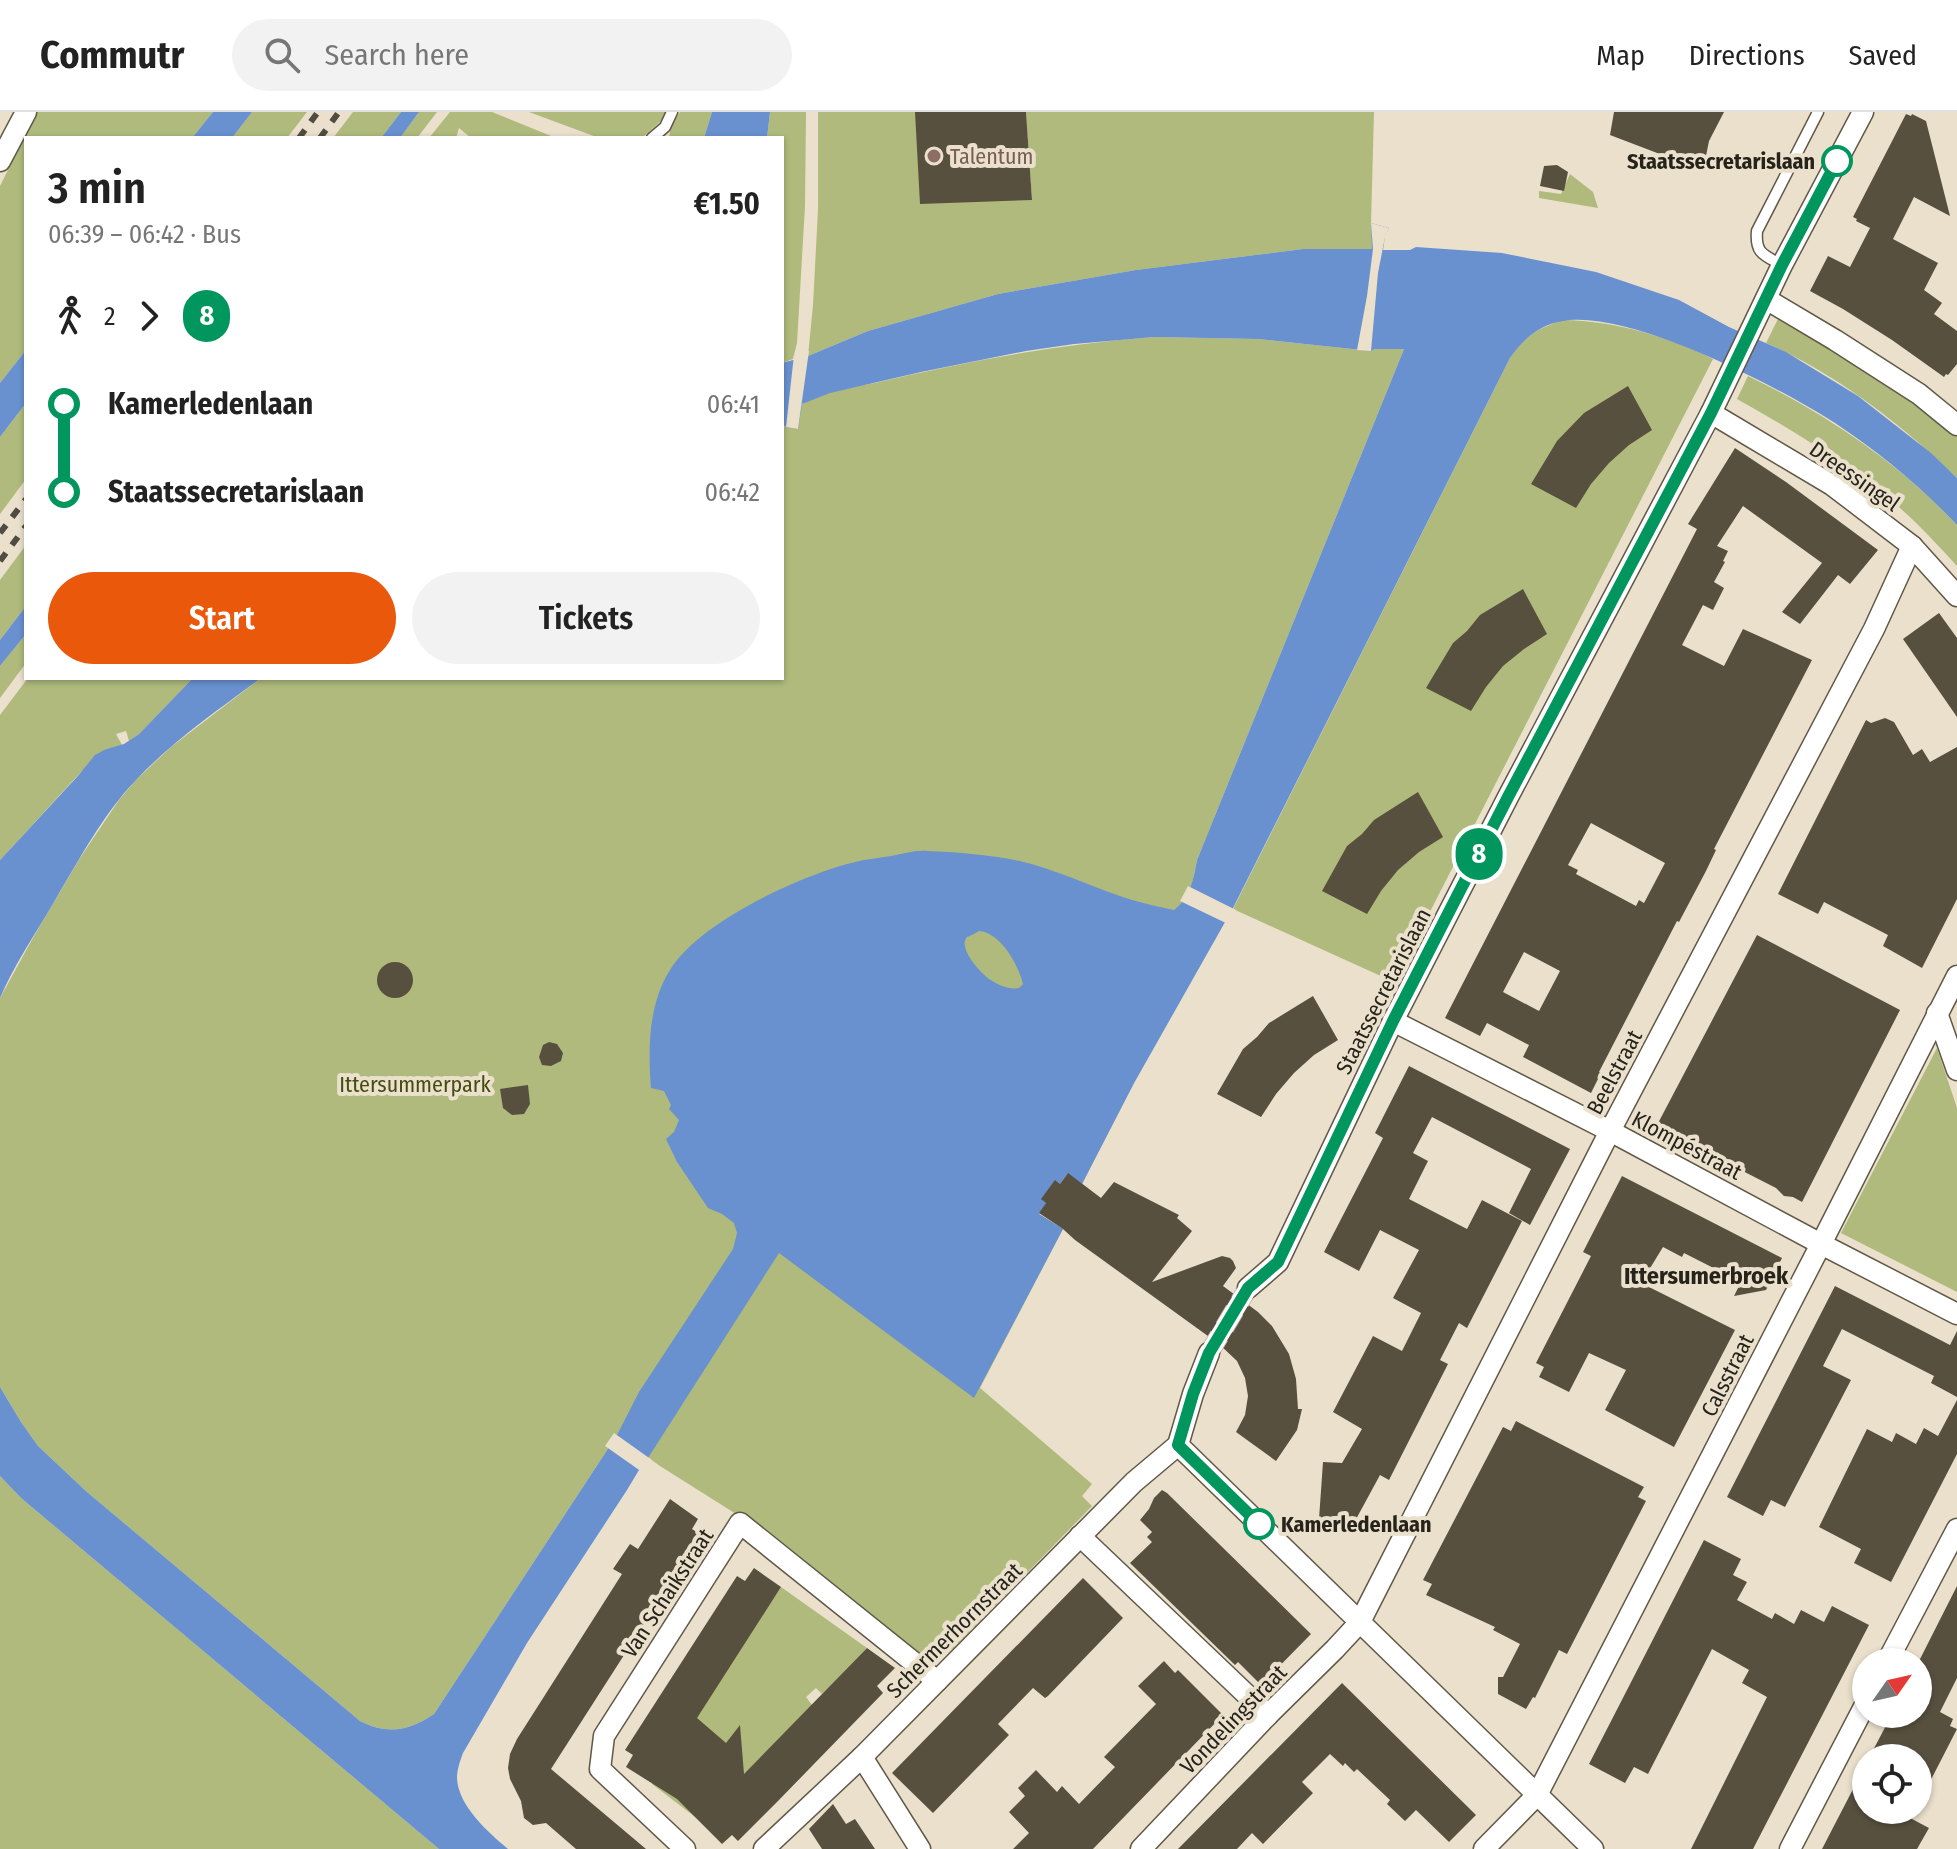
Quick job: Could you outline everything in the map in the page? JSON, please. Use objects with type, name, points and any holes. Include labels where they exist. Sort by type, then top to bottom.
[{"type":"street","points":[[0,161],[26,112]]},
{"type":"street","name":"Staatssecretarislaan","points":[[1248,1288],[1278,1262],[1393,1021],[1711,413],[1782,265],[1863,112]]},
{"type":"street","points":[[1765,302],[1835,340],[1919,394],[1957,425]]},
{"type":"street","name":"Dreessingel","points":[[1711,413],[1832,485],[1912,546],[1957,596]]},
{"type":"street","name":"Beelstraat","points":[[1360,1622],[1610,1131],[1874,629],[1912,546]]},
{"type":"street","name":"Calsstraat","points":[[1484,1849],[1537,1795],[1957,976]]},
{"type":"street","points":[[1937,1013],[1957,1070]]},
{"type":"street","name":"Klompéstraat","points":[[1393,1021],[1610,1131],[1957,1314]]},
{"type":"street","points":[[1209,1353],[1178,1445],[1593,1849]]},
{"type":"street","name":"Schermerhornstraat","points":[[764,1849],[862,1757],[1134,1482],[1178,1445]]},
{"type":"street","name":"Van Schaikstraat","points":[[685,1849],[600,1769],[604,1736],[740,1523],[937,1681]]},
{"type":"street","points":[[1894,1648],[1957,1529]]},
{"type":"street","points":[[1080,1536],[1268,1715]]},
{"type":"street","name":"Vondelingstraat","points":[[1141,1849],[1360,1622]]},
{"type":"street","points":[[1790,1849],[1853,1728]]},
{"type":"street","points":[[862,1757],[920,1849]]},
{"type":"lane","points":[[654,136],[665,127],[672,112]]},
{"type":"lane","points":[[1782,265],[1760,252],[1756,242],[1757,231],[1818,112]]},
{"type":"green space","points":[[37,112],[213,112],[194,136],[25,136]]},
{"type":"green space","points":[[252,112],[307,112],[289,136],[234,136]]},
{"type":"green space","points":[[353,112],[401,112],[383,136],[335,136]]},
{"type":"green space","points":[[419,112],[437,112],[419,136],[401,136]]},
{"type":"green space","points":[[450,112],[492,112],[551,136],[469,136],[459,128],[457,136],[431,136]]},
{"type":"green space","points":[[529,112],[667,112],[644,136],[594,136]]},
{"type":"green space","points":[[680,112],[712,112],[705,136],[669,136],[671,126]]},
{"type":"green space","points":[[770,112],[806,112],[805,206],[797,343],[793,359],[784,362],[784,136],[767,136]]},
{"type":"green space","points":[[818,112],[916,112],[1032,200],[1026,112],[1374,112],[1373,249],[1303,249],[1136,270],[998,294],[868,331],[808,356],[818,210]]},
{"type":"green space","points":[[24,138],[24,353],[0,383],[0,186]]},
{"type":"green space","points":[[1570,174],[1593,192],[1598,208],[1539,198],[1539,191],[1561,194]]},
{"type":"green space","points":[[1780,315],[1863,364],[1957,433],[1957,478],[1914,439],[1843,385],[1766,343]]},
{"type":"green space","points":[[1563,320],[1602,323],[1640,331],[1713,359],[1394,982],[1233,909],[1510,358],[1532,334]]},
{"type":"green space","name":"Ittersummerpark","points":[[1154,337],[1258,339],[1371,351],[1404,349],[1197,860],[1133,1085],[1082,1184],[1067,1174],[1060,1184],[1056,1181],[1042,1199],[1046,1203],[1039,1214],[1063,1229],[980,1388],[1092,1484],[1082,1496],[1092,1506],[950,1652],[928,1659],[744,1519],[617,1435],[434,1714],[398,1729],[379,1728],[360,1721],[87,1492],[38,1446],[0,1387],[0,998],[80,858],[119,800],[171,747],[258,680],[784,680],[784,426],[786,427],[801,405],[819,395],[838,390],[979,361],[1083,344]]},
{"type":"green space","points":[[1748,376],[1833,423],[1910,480],[1957,525],[1957,566],[1905,513],[1869,483],[1814,445],[1737,399]]},
{"type":"green space","points":[[24,406],[24,482],[0,514],[0,437]]},
{"type":"green space","points":[[24,548],[24,609],[0,640],[0,580]]},
{"type":"green space","points":[[24,636],[24,666],[0,698],[0,666]]},
{"type":"green space","points":[[26,680],[191,680],[139,734],[129,741],[126,731],[116,734],[122,745],[106,749],[93,759],[0,860],[0,715]]},
{"type":"green space","points":[[1937,1048],[1957,1108],[1957,1292],[1841,1233]]},
{"type":"green space","points":[[0,1476],[21,1498],[439,1849],[0,1849]]},
{"type":"green space","points":[[781,1587],[867,1648],[822,1694],[816,1688],[806,1697],[812,1705],[699,1820],[652,1784]]},
{"type":"water","points":[[213,112],[252,112],[234,136],[194,136]]},
{"type":"water","points":[[401,112],[419,112],[401,136],[383,136]]},
{"type":"water","points":[[712,112],[770,112],[767,136],[705,136]]},
{"type":"water","points":[[1371,223],[1389,228],[1383,250],[1410,250],[1416,247],[1502,253],[1596,272],[1679,300],[1729,327],[1786,352],[1858,396],[1931,453],[1957,478],[1957,525],[1899,471],[1835,423],[1778,390],[1703,354],[1625,327],[1591,320],[1554,323],[1526,339],[1510,358],[1233,908],[1133,1085],[1082,1184],[1067,1174],[1060,1184],[1056,1181],[1042,1199],[1046,1203],[1039,1214],[1063,1229],[974,1398],[779,1253],[527,1643],[463,1753],[457,1778],[463,1799],[476,1818],[508,1849],[439,1849],[21,1498],[0,1476],[0,1387],[38,1446],[87,1492],[360,1721],[379,1728],[398,1729],[434,1714],[617,1435],[639,1392],[733,1249],[737,1233],[734,1223],[708,1208],[677,1162],[666,1139],[674,1132],[679,1120],[669,1109],[671,1105],[664,1091],[651,1088],[650,1043],[654,1012],[670,970],[684,952],[727,918],[780,889],[833,868],[918,851],[967,853],[1023,862],[1132,900],[1174,910],[1190,888],[1197,860],[1404,349],[1371,351],[1258,339],[1154,337],[1074,344],[921,372],[830,393],[802,404],[798,429],[784,426],[784,362],[868,331],[998,294],[1136,270],[1303,249],[1372,249]],"holes":[[[979,931],[994,937],[1013,959],[1023,984],[1019,988],[989,979],[967,954],[967,937]]]},
{"type":"water","points":[[24,353],[24,406],[0,437],[0,383]]},
{"type":"water","points":[[24,609],[24,636],[0,666],[0,640]]},
{"type":"water","points":[[191,680],[258,680],[181,738],[125,793],[82,854],[18,961],[0,998],[0,860],[95,755],[124,744],[139,734]]},
{"type":"pier","points":[[1371,223],[1389,228],[1378,273],[1371,351],[1357,350],[1373,249]]},
{"type":"pier","points":[[809,351],[798,429],[786,427],[794,355]]},
{"type":"pier","points":[[1188,886],[1236,910],[1228,924],[1180,901]]},
{"type":"pier","points":[[614,1433],[652,1460],[642,1472],[605,1446]]},
{"type":"building","points":[[915,112],[1026,112],[1032,200],[920,204]]},
{"type":"building","points":[[1614,112],[1724,112],[1709,141],[1703,171],[1666,152],[1665,156],[1610,135]]},
{"type":"building","points":[[1906,114],[1926,121],[1950,216],[1914,197],[1893,239],[1938,263],[1924,290],[1942,303],[1934,314],[1957,331],[1957,364],[1944,377],[1892,340],[1810,291],[1828,256],[1850,267],[1870,228],[1853,217]]},
{"type":"building","points":[[1557,165],[1568,172],[1564,191],[1540,186],[1544,166]]},
{"type":"building","points":[[1628,386],[1652,430],[1609,463],[1576,508],[1531,484],[1557,441],[1584,413]]},
{"type":"building","points":[[1735,448],[1878,550],[1850,584],[1838,575],[1800,624],[1782,612],[1822,563],[1743,506],[1717,546],[1728,551],[1714,582],[1724,588],[1713,610],[1703,605],[1682,645],[1724,666],[1743,629],[1812,660],[1714,849],[1706,871],[1599,1072],[1591,1093],[1523,1057],[1529,1045],[1487,1023],[1480,1036],[1445,1018],[1697,529],[1688,524]],"holes":[[[1591,823],[1665,863],[1644,903],[1639,900],[1636,906],[1576,874],[1578,870],[1568,865]],[[1524,952],[1560,971],[1539,1011],[1503,992]]]},
{"type":"building","points":[[1523,589],[1547,634],[1503,666],[1471,711],[1426,688],[1453,643],[1480,615]]},
{"type":"building","points":[[1939,613],[1957,638],[1957,717],[1903,639]]},
{"type":"building","points":[[1885,718],[1894,722],[1913,755],[1922,749],[1930,762],[1957,747],[1957,899],[1922,968],[1883,946],[1888,935],[1824,902],[1818,914],[1778,894],[1866,720],[1871,723]]},
{"type":"building","points":[[1418,792],[1443,837],[1398,870],[1367,914],[1322,891],[1347,846],[1374,820]]},
{"type":"building","points":[[1757,935],[1900,1010],[1802,1202],[1784,1196],[1776,1188],[1656,1127]]},
{"type":"building","points":[[395,962],[407,968],[413,980],[407,992],[395,998],[383,992],[377,980],[383,968]]},
{"type":"building","points":[[1313,996],[1338,1040],[1314,1055],[1294,1073],[1261,1117],[1217,1094],[1243,1049],[1269,1023]]},
{"type":"building","points":[[549,1042],[557,1044],[563,1053],[561,1061],[551,1066],[542,1065],[539,1057],[543,1045]]},
{"type":"building","points":[[1409,1066],[1570,1149],[1530,1225],[1509,1213],[1531,1169],[1432,1117],[1413,1153],[1428,1161],[1409,1199],[1467,1229],[1482,1200],[1522,1221],[1467,1328],[1459,1323],[1440,1360],[1448,1364],[1389,1480],[1380,1475],[1348,1534],[1319,1519],[1323,1462],[1342,1463],[1362,1429],[1333,1412],[1373,1336],[1402,1351],[1421,1313],[1393,1298],[1419,1250],[1380,1230],[1359,1271],[1324,1252],[1383,1138],[1375,1133]]},
{"type":"building","points":[[528,1085],[530,1104],[524,1114],[512,1115],[503,1108],[500,1089]]},
{"type":"building","points":[[1068,1173],[1101,1198],[1114,1182],[1179,1215],[1177,1218],[1192,1231],[1152,1282],[1222,1256],[1233,1261],[1236,1268],[1223,1286],[1272,1326],[1289,1354],[1296,1379],[1298,1409],[1302,1409],[1297,1430],[1276,1461],[1236,1432],[1245,1415],[1248,1396],[1245,1378],[1237,1361],[1219,1344],[1039,1213],[1046,1203],[1041,1199],[1055,1180],[1060,1184]]},
{"type":"building","points":[[1622,1176],[1782,1258],[1766,1290],[1734,1296],[1741,1282],[1684,1253],[1682,1257],[1663,1247],[1641,1283],[1735,1330],[1674,1447],[1605,1410],[1626,1370],[1589,1353],[1569,1392],[1539,1377],[1544,1367],[1536,1363],[1591,1256],[1583,1252]]},
{"type":"building","points":[[1835,1286],[1950,1345],[1957,1331],[1957,1397],[1931,1383],[1934,1376],[1842,1329],[1823,1366],[1851,1380],[1785,1507],[1771,1500],[1763,1516],[1727,1497]]},
{"type":"building","points":[[1957,1400],[1957,1454],[1891,1582],[1854,1563],[1861,1549],[1819,1527],[1867,1429],[1892,1442],[1896,1433],[1916,1444],[1924,1428],[1938,1436]]},
{"type":"building","points":[[1516,1421],[1644,1487],[1638,1497],[1646,1501],[1567,1654],[1559,1650],[1535,1698],[1526,1709],[1498,1694],[1498,1677],[1503,1677],[1520,1644],[1493,1630],[1495,1627],[1426,1595],[1432,1584],[1423,1580],[1503,1427],[1511,1431]]},
{"type":"building","points":[[1162,1490],[1311,1634],[1261,1685],[1238,1662],[1235,1665],[1130,1563],[1152,1542],[1147,1537],[1152,1532],[1140,1520]]},
{"type":"building","points":[[670,1499],[698,1519],[692,1529],[701,1535],[551,1769],[646,1849],[576,1849],[546,1823],[533,1825],[524,1818],[521,1801],[510,1779],[510,1754],[622,1574],[613,1569],[630,1544],[638,1549]]},
{"type":"building","points":[[1704,1540],[1741,1559],[1733,1575],[1747,1582],[1737,1600],[1772,1619],[1775,1613],[1794,1624],[1801,1610],[1824,1622],[1832,1606],[1869,1625],[1857,1648],[1852,1648],[1852,1658],[1753,1849],[1691,1849],[1767,1697],[1742,1683],[1749,1670],[1712,1649],[1648,1774],[1634,1767],[1625,1783],[1589,1764]]},
{"type":"building","points":[[754,1568],[781,1587],[697,1718],[726,1743],[740,1725],[744,1774],[867,1648],[895,1668],[877,1686],[883,1693],[778,1801],[738,1841],[732,1835],[722,1844],[677,1799],[626,1767],[633,1755],[625,1750],[737,1576],[745,1581]]},
{"type":"building","points":[[1083,1578],[1123,1618],[1048,1696],[1045,1698],[1033,1688],[998,1724],[1009,1735],[933,1813],[892,1773]]},
{"type":"building","points":[[1957,1586],[1957,1678],[1940,1712],[1953,1719],[1950,1726],[1957,1729],[1932,1778],[1932,1744],[1876,1744],[1885,1728],[1932,1728],[1932,1648],[1926,1648]]},
{"type":"building","points":[[1164,1661],[1175,1673],[1178,1670],[1223,1715],[1093,1849],[1013,1849],[1029,1833],[1009,1812],[1025,1796],[1018,1788],[1036,1770],[1057,1792],[1062,1786],[1079,1804],[1115,1767],[1104,1757],[1156,1704],[1138,1686]]},
{"type":"building","points":[[1342,1683],[1476,1815],[1449,1842],[1416,1810],[1405,1821],[1387,1804],[1390,1800],[1357,1769],[1354,1772],[1345,1763],[1343,1766],[1330,1754],[1302,1782],[1313,1793],[1263,1844],[1252,1833],[1237,1849],[1178,1849]]},
{"type":"building","points":[[1852,1791],[1852,1824],[1921,1824],[1929,1828],[1917,1849],[1822,1849]]},
{"type":"building","points":[[833,1804],[846,1824],[855,1819],[875,1849],[822,1849],[809,1829]]},
{"type":"tunnel","points":[[1209,1353],[1248,1288]]},
{"type":"railway","points":[[300,136],[318,112]]},
{"type":"railway","points":[[321,136],[339,112]]},
{"type":"railway","points":[[0,533],[24,502]]},
{"type":"railway","points":[[0,561],[24,529]]},
{"type":"bus line","name":"8","points":[[1259,1524],[1178,1445],[1206,1360],[1248,1288],[1278,1262],[1393,1021],[1711,413],[1782,265],[1837,161]]},
{"type":"place","name":"Talentum","points":[[934,156]]},
{"type":"place","name":"Staatssecretarislaan","points":[[1837,161]]},
{"type":"place","name":"Kamerledenlaan","points":[[1259,1524]]},
{"type":"district","name":"Ittersumerbroek","points":[[1706,1276]]}]
